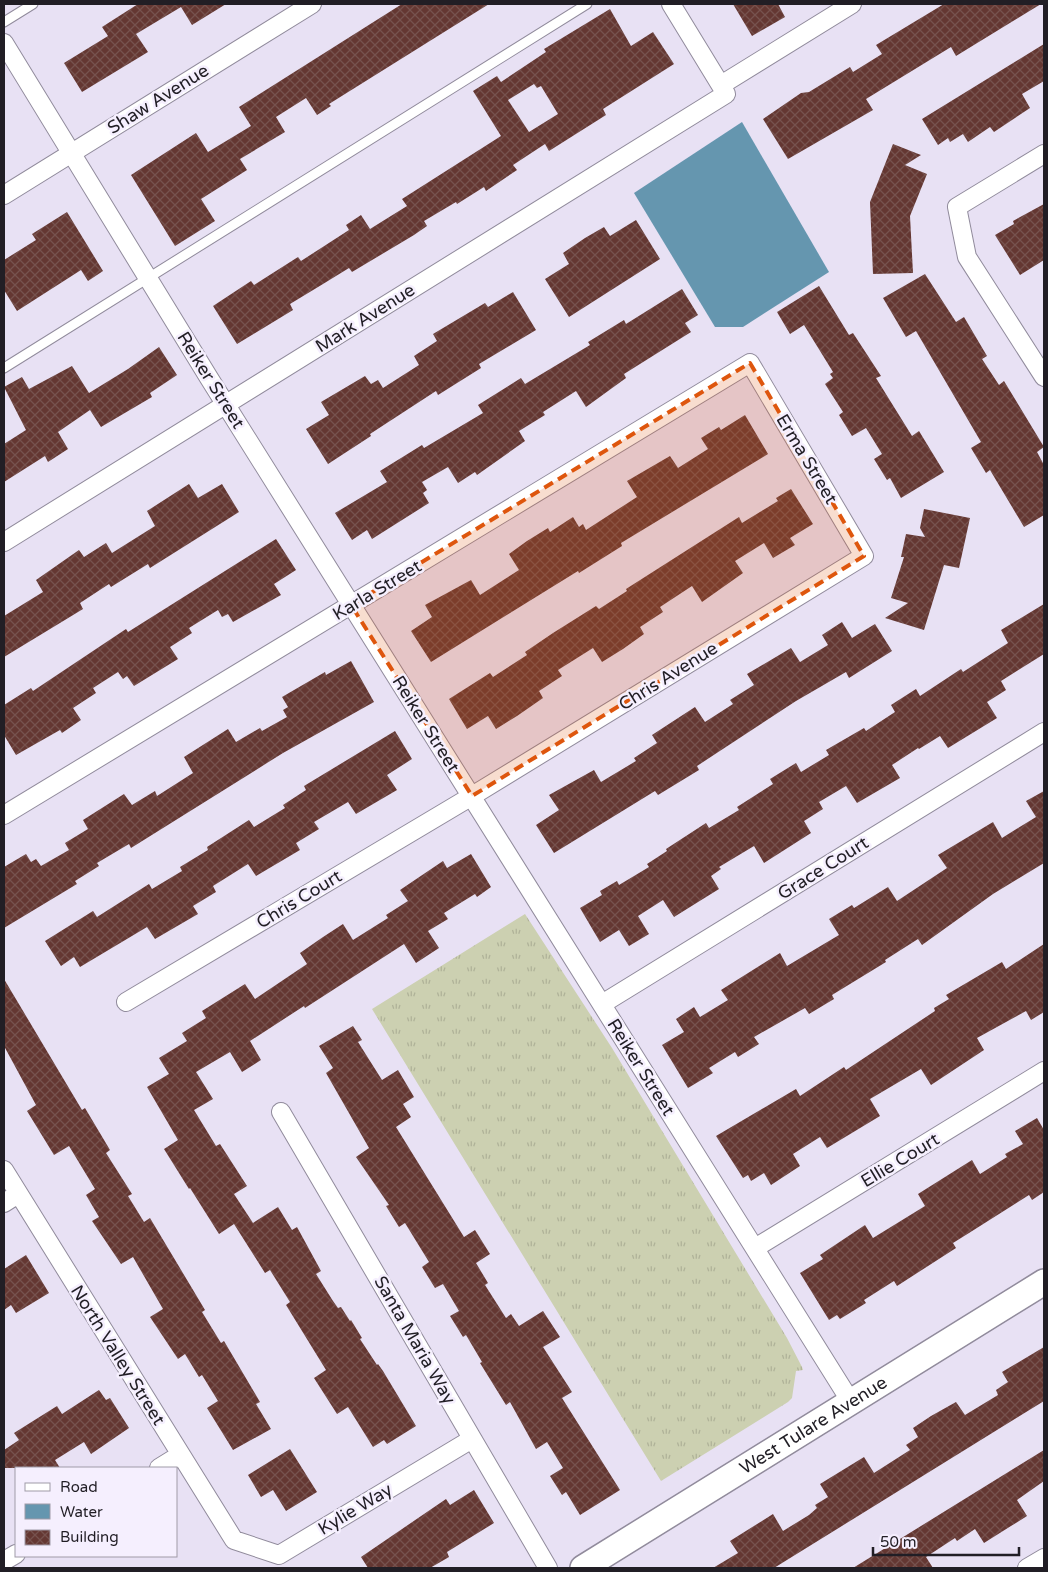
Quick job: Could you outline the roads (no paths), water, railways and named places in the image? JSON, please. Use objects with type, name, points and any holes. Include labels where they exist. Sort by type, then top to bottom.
[{"type":"street","name":"Shaw Avenue","points":[[4,195],[312,4]]},
{"type":"street","points":[[671,4],[723,90]]},
{"type":"street","name":"Mark Avenue","points":[[4,542],[723,90],[852,4]]},
{"type":"street","name":"Reiker Street","points":[[4,43],[225,404],[852,1402]]},
{"type":"street","points":[[1044,154],[957,207],[967,257],[1044,377]]},
{"type":"street","name":"Erma Street","points":[[750,363],[864,556]]},
{"type":"street","name":"Karla Street","points":[[4,815],[750,363]]},
{"type":"street","name":"Chris Avenue","points":[[472,796],[864,556]]},
{"type":"street","name":"Grace Court","points":[[602,1004],[1044,732]]},
{"type":"street","name":"Chris Court","points":[[126,1002],[472,796]]},
{"type":"street","name":"Ellie Court","points":[[755,1248],[1044,1071]]},
{"type":"street","name":"Santa Maria Way","points":[[281,1112],[548,1568]]},
{"type":"street","name":"North Valley Street","points":[[4,1170],[11,1198],[234,1540]]},
{"type":"street","name":"West Tulare Avenue","points":[[583,1568],[1044,1282]]},
{"type":"street","name":"Kylie Way","points":[[234,1540],[279,1555],[472,1439]]},
{"type":"street","points":[[161,1467],[180,1455]]},
{"type":"street","points":[[4,1561],[15,1555]]},
{"type":"street","points":[[1027,1568],[1044,1558]]},
{"type":"lane","points":[[4,22],[33,4]]},
{"type":"lane","points":[[4,368],[587,4]]},
{"type":"water","points":[[742,122],[829,272],[743,327],[715,327],[634,193]]}]
